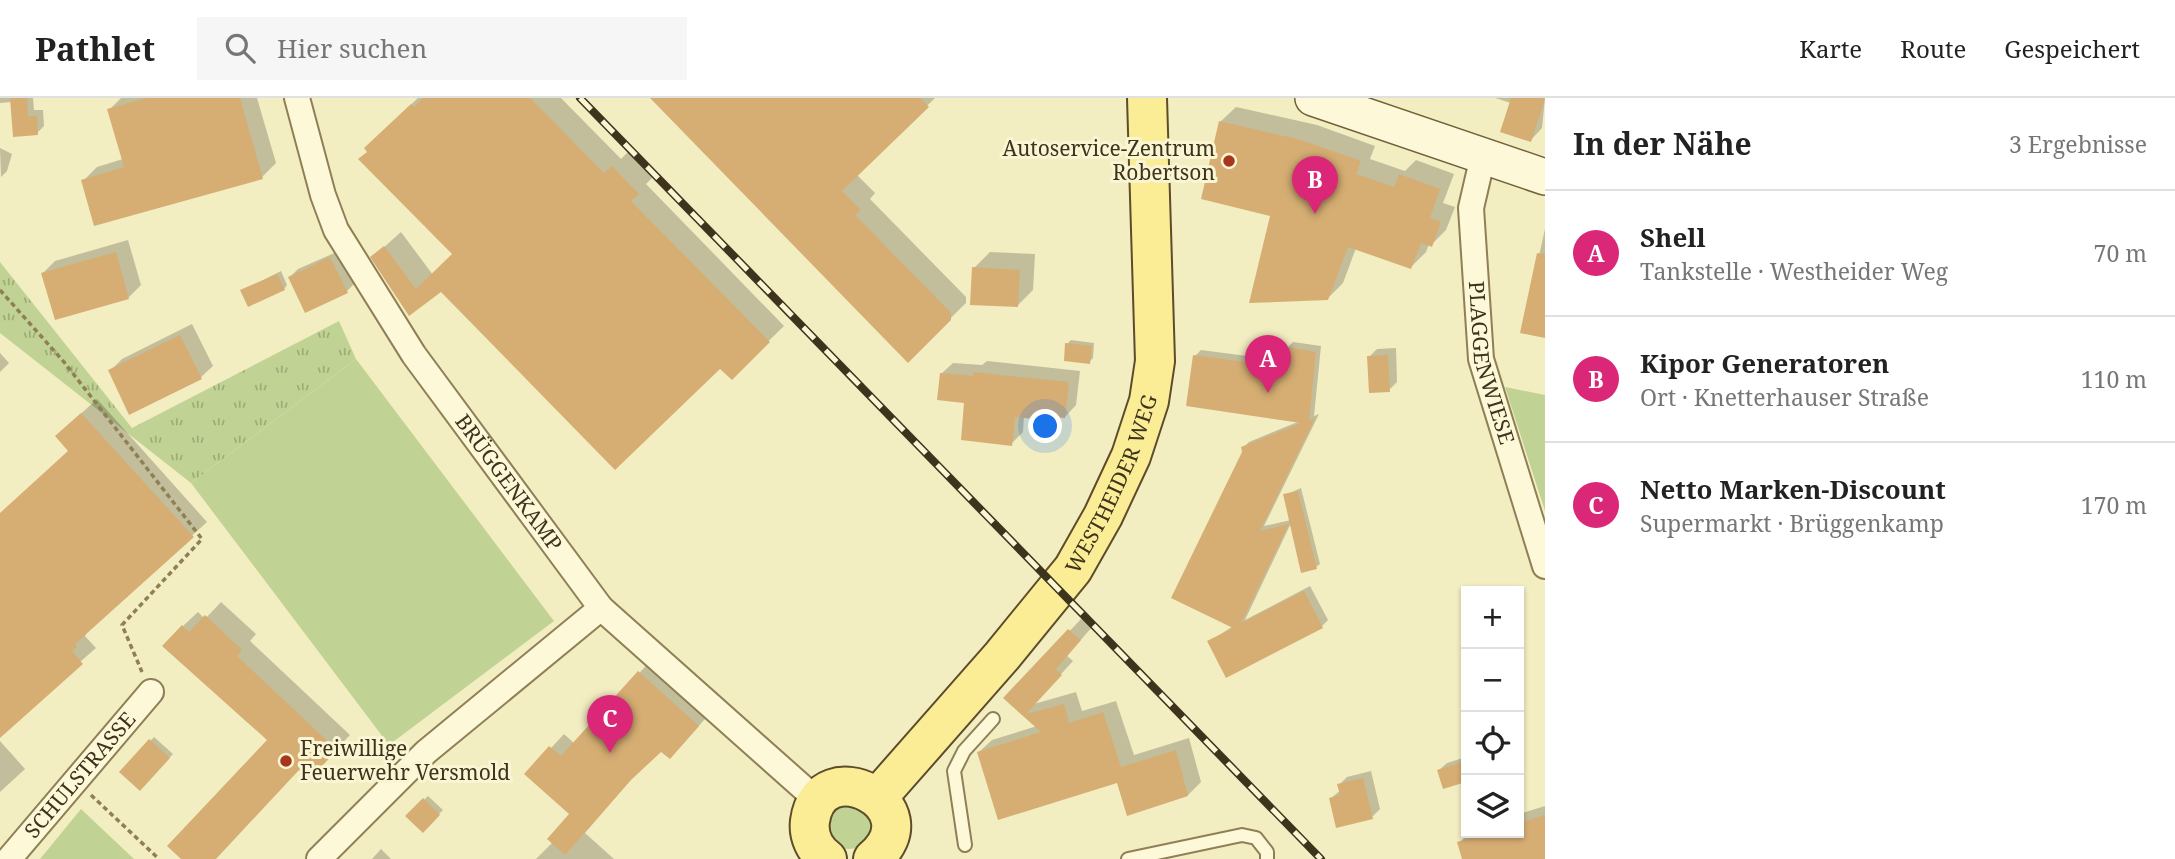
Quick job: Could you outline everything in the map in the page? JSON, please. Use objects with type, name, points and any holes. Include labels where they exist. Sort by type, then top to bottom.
[{"type":"main road","name":"WESTHEIDER WEG","points":[[878,797],[948,742],[1002,656],[1073,569],[1103,516],[1143,424],[1155,361],[1147,98]]},
{"type":"main road","points":[[824,858],[811,836],[812,812],[828,792],[854,786],[878,797],[890,818],[887,843],[880,857]]},
{"type":"street","name":"BRÜGGENKAMP","points":[[297,98],[323,195],[336,230],[358,267],[414,355],[601,608],[818,802]]},
{"type":"street","points":[[1314,98],[1545,177]]},
{"type":"street","name":"PLAGGENWIESE","points":[[1483,156],[1471,208],[1480,359],[1545,566]]},
{"type":"street","points":[[319,859],[426,752],[601,608]]},
{"type":"street","name":"SCHULSTRASSE","points":[[9,859],[151,692]]},
{"type":"lane","points":[[965,845],[948,742],[993,719]]},
{"type":"lane","points":[[1128,859],[1242,835],[1256,838],[1267,852],[1267,859]]},
{"type":"path","points":[[0,290],[64,362],[202,539],[122,625],[151,692]]},
{"type":"path","points":[[75,779],[159,859]]},
{"type":"green space","points":[[0,262],[132,428],[339,321],[356,359],[191,483],[0,333]]},
{"type":"green space","points":[[356,359],[554,621],[389,745],[191,483]]},
{"type":"green space","points":[[1505,387],[1545,395],[1545,511]]},
{"type":"green space","points":[[849,805],[858,806],[865,811],[870,818],[870,836],[865,843],[858,848],[849,849],[840,848],[833,843],[828,836],[827,827],[828,818],[833,811],[840,806]]},
{"type":"green space","points":[[81,809],[134,859],[40,859]]},
{"type":"building","points":[[10,98],[27,98],[28,116],[37,116],[38,135],[13,137]]},
{"type":"building","points":[[146,98],[240,98],[263,179],[94,226],[81,180],[124,167],[107,109]]},
{"type":"building","points":[[423,98],[530,98],[604,173],[612,166],[639,194],[631,201],[770,342],[732,380],[720,369],[615,470],[441,292],[409,316],[370,257],[384,246],[416,289],[452,254],[358,159],[367,152],[364,148],[411,104],[414,107]]},
{"type":"building","points":[[650,98],[920,98],[929,107],[842,191],[861,210],[855,215],[951,313],[951,320],[908,363]]},
{"type":"building","points":[[1511,98],[1545,98],[1531,142],[1500,132]]},
{"type":"building","points":[[1219,121],[1301,140],[1361,161],[1356,174],[1394,187],[1399,174],[1440,189],[1430,218],[1441,222],[1432,247],[1421,243],[1411,269],[1348,247],[1328,300],[1249,303],[1270,216],[1201,199]]},
{"type":"building","points":[[116,252],[129,299],[55,320],[41,273]]},
{"type":"building","points":[[1537,253],[1545,254],[1545,338],[1520,333]]},
{"type":"building","points":[[330,257],[348,293],[305,313],[288,277]]},
{"type":"building","points":[[972,267],[1020,270],[1018,307],[970,305]]},
{"type":"building","points":[[277,274],[285,290],[248,307],[240,290]]},
{"type":"building","points":[[180,335],[202,379],[129,415],[108,370]]},
{"type":"building","points":[[1065,343],[1092,346],[1090,364],[1064,361]]},
{"type":"building","points":[[1285,347],[1316,352],[1309,420],[1315,418],[1260,531],[1289,524],[1241,623],[1304,591],[1323,628],[1226,678],[1207,641],[1233,628],[1171,598],[1242,452],[1241,447],[1301,423],[1186,406],[1193,355],[1282,367]]},
{"type":"building","points":[[1388,355],[1390,392],[1369,393],[1367,356]]},
{"type":"building","points":[[973,372],[1069,382],[1065,418],[1051,417],[1050,421],[1015,417],[1012,446],[961,440],[964,403],[937,400],[940,373],[973,376]]},
{"type":"building","points":[[81,413],[194,537],[75,644],[77,647],[72,651],[83,664],[0,738],[0,513],[68,451],[55,436]]},
{"type":"building","points":[[1298,491],[1317,569],[1301,573],[1283,494]]},
{"type":"building","name":"Freiwillige Feuerwehr Versmold","points":[[205,615],[242,650],[237,656],[337,750],[309,780],[299,770],[216,859],[181,859],[167,846],[267,740],[162,646],[182,625],[189,632]]},
{"type":"building","points":[[1068,629],[1081,640],[1056,669],[1062,675],[1026,714],[1064,704],[1069,723],[1103,712],[1121,767],[1176,750],[1188,796],[1127,816],[1117,783],[998,820],[977,752],[1041,732],[1003,698]]},
{"type":"building","points":[[638,671],[699,726],[670,759],[661,752],[631,780],[565,855],[547,839],[569,814],[524,774],[549,746],[561,756]]},
{"type":"building","points":[[149,739],[170,758],[140,791],[119,772]]},
{"type":"building","points":[[1461,763],[1461,784],[1443,789],[1437,770]]},
{"type":"building","points":[[1363,778],[1373,819],[1336,828],[1329,798],[1340,795],[1337,784]]},
{"type":"building","points":[[423,798],[440,815],[423,833],[405,816]]},
{"type":"building","points":[[1545,815],[1545,859],[1462,859],[1457,842],[1471,838],[1524,838],[1524,821]]},
{"type":"railway","points":[[580,98],[1321,859]]},
{"type":"place","name":"Autoservice-Zentrum Robertson","points":[[1229,161]]},
{"type":"place","name":"Kipor Generatoren","points":[[1315,214]]},
{"type":"place","name":"Shell","points":[[1268,393]]},
{"type":"place","name":"Netto Marken-Discount","points":[[610,753]]},
{"type":"place","name":"Freiwillige Feuerwehr Versmold","points":[[286,761]]}]
